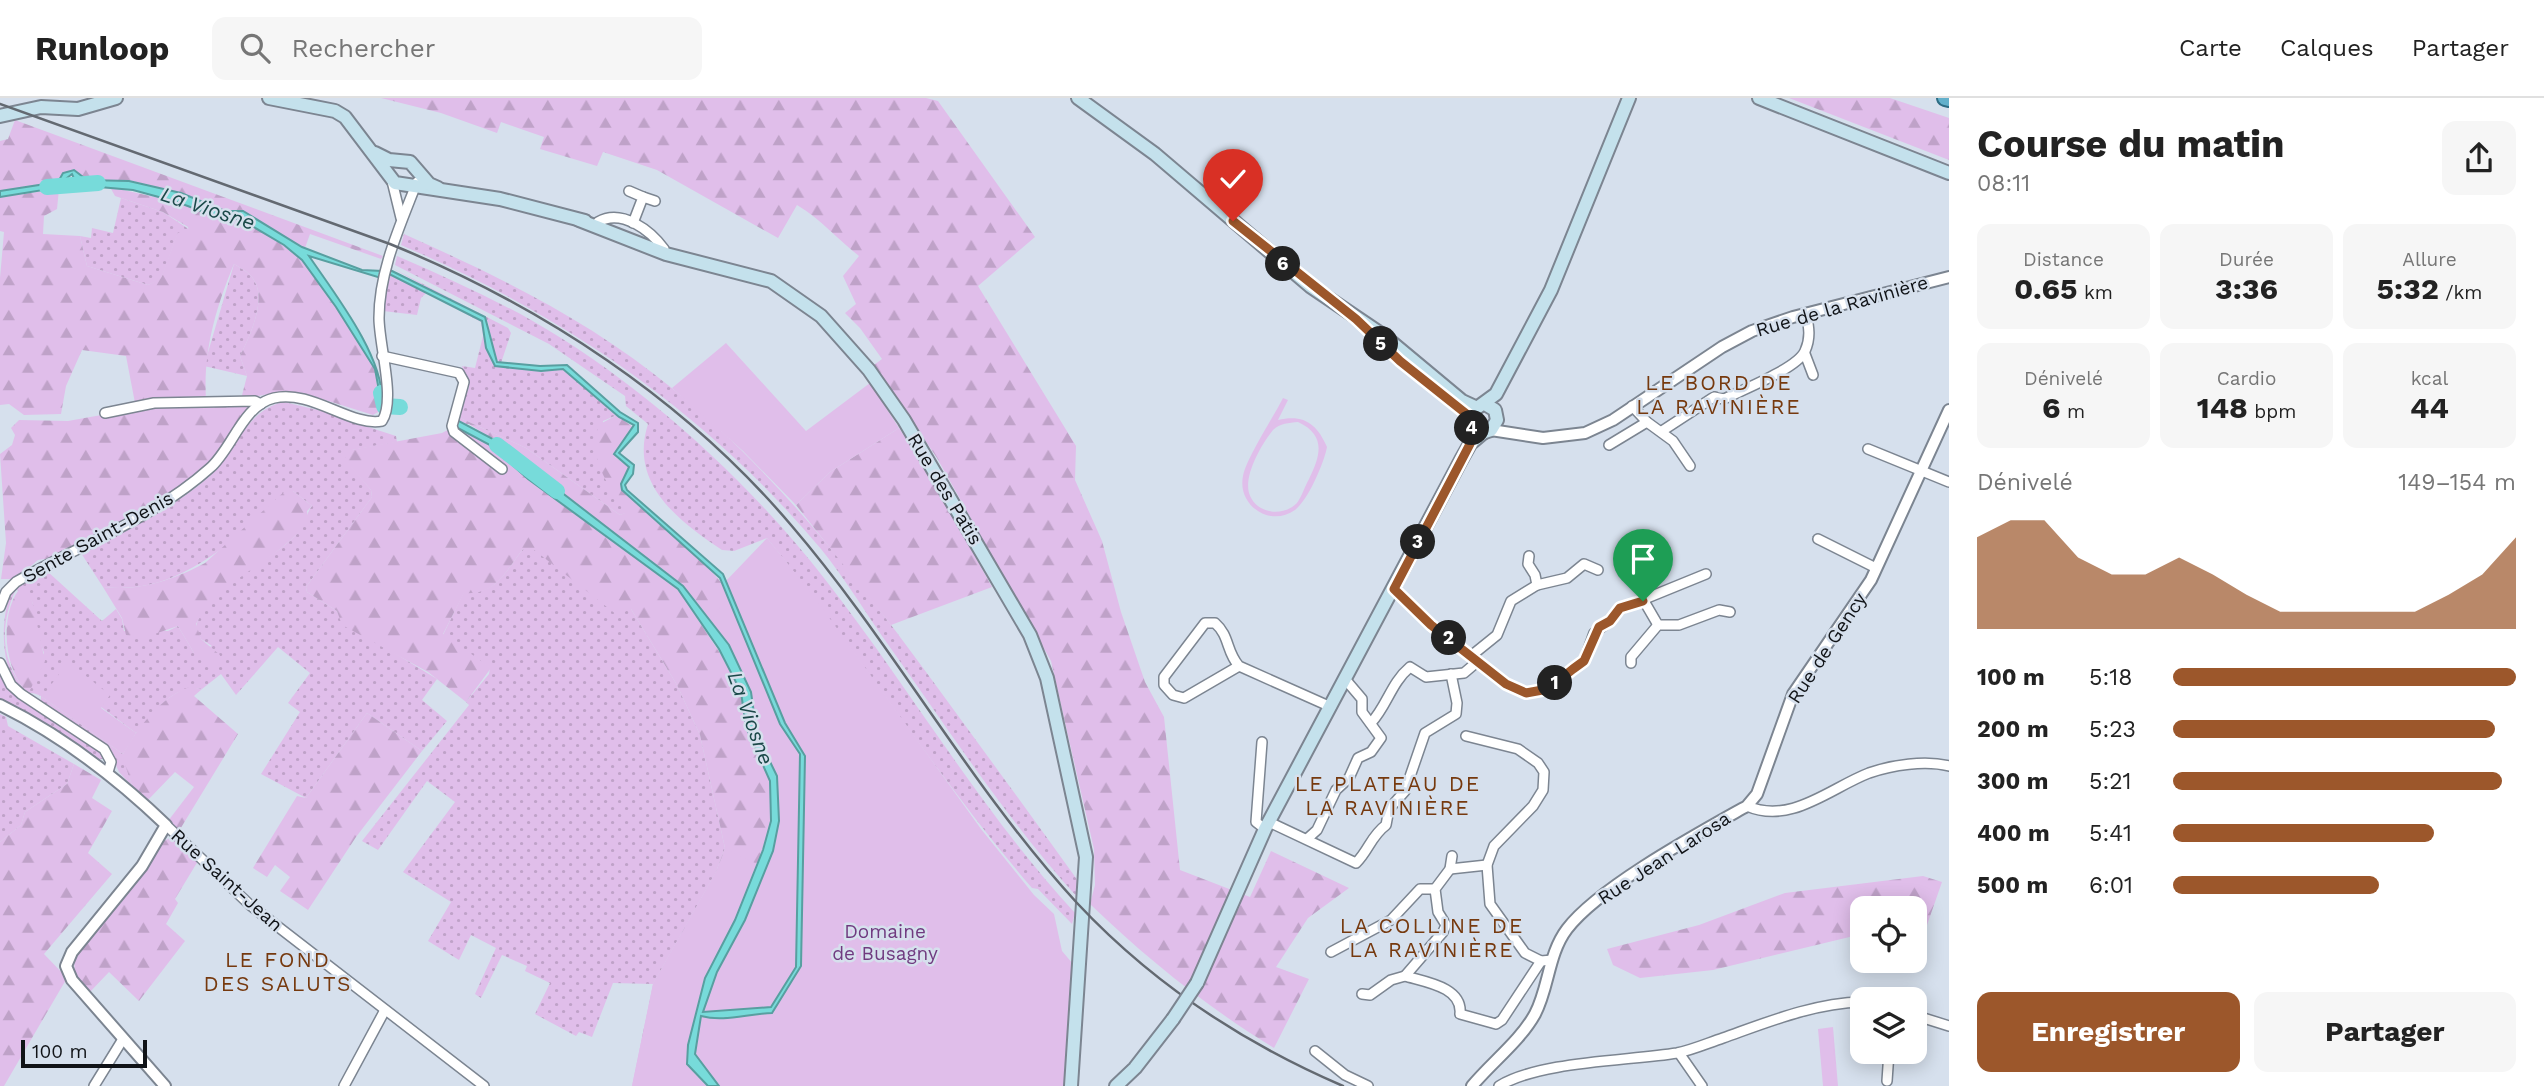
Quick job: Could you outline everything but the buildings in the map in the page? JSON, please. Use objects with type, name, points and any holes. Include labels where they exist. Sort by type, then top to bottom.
[{"type":"main road","points":[[0,116],[41,107],[78,109],[116,98]]},
{"type":"main road","points":[[269,98],[335,111],[350,121],[391,178]]},
{"type":"main road","points":[[1078,98],[1155,154],[1265,249],[1356,319],[1384,336],[1483,418]]},
{"type":"main road","points":[[1116,1086],[1135,1068],[1197,983],[1267,825],[1394,589],[1568,254],[1629,98]]},
{"type":"main road","points":[[1759,98],[1949,173]]},
{"type":"main road","points":[[371,149],[384,158],[415,166],[429,184],[442,189]]},
{"type":"main road","name":"Rue des Patis","points":[[391,178],[415,187],[500,199],[579,220],[660,252],[771,281],[821,316],[869,370],[937,471],[1017,612],[1044,666],[1086,857],[1071,1066],[1072,1086]]},
{"type":"main road","name":"Rue des Patis","points":[[579,220],[598,222],[640,236],[680,256]]},
{"type":"main road","points":[[1071,1066],[1080,1086]]},
{"type":"main road","points":[[1128,1086],[1135,1068]]},
{"type":"street","points":[[399,160],[389,167],[397,189],[402,222]]},
{"type":"street","points":[[105,413],[164,402],[255,401],[261,404],[274,398],[299,397],[374,422],[382,421],[387,406],[379,320],[384,275],[415,187],[418,176],[415,166]]},
{"type":"street","points":[[629,191],[655,201]]},
{"type":"street","points":[[633,223],[643,197]]},
{"type":"street","points":[[598,222],[617,219],[633,223],[647,229],[664,249]]},
{"type":"street","name":"Rue de la Ravinière","points":[[1483,418],[1513,433],[1544,438],[1579,434],[1606,424],[1731,341],[1769,324],[1949,277]]},
{"type":"street","points":[[1806,313],[1810,334],[1805,354],[1813,375]]},
{"type":"street","points":[[1662,431],[1714,397],[1724,399],[1789,366],[1805,354]]},
{"type":"street","points":[[382,356],[459,373],[464,382],[453,422],[457,435],[502,469]]},
{"type":"street","name":"Sente Saint-Denis","points":[[0,607],[6,592],[16,582],[176,496],[213,466],[261,404]]},
{"type":"street","points":[[1632,406],[1647,422],[1674,442],[1690,466]]},
{"type":"street","name":"Rue de Gency","points":[[1747,806],[1764,779],[1794,694],[1876,568],[1949,410]]},
{"type":"street","points":[[1609,444],[1647,422]]},
{"type":"street","points":[[1868,449],[1949,482]]},
{"type":"street","name":"Rue de Gency","points":[[1818,539],[1876,568]]},
{"type":"street","points":[[1529,556],[1528,564],[1535,575],[1537,585]]},
{"type":"street","points":[[1370,723],[1378,715],[1397,677],[1410,667],[1426,677],[1464,673],[1497,635],[1511,601],[1537,585],[1567,578],[1584,564],[1598,570]]},
{"type":"street","points":[[1394,589],[1431,625],[1474,659],[1506,684],[1526,693],[1548,689],[1584,661],[1599,627],[1610,621],[1620,608],[1706,574]]},
{"type":"street","points":[[1643,601],[1658,625]]},
{"type":"street","points":[[1630,663],[1631,657],[1658,625],[1679,625],[1719,610],[1730,612]]},
{"type":"street","points":[[1239,666],[1184,698],[1173,695],[1164,685],[1164,677],[1205,623],[1215,623],[1227,633],[1231,658],[1239,666],[1331,708]]},
{"type":"street","points":[[0,663],[10,685],[21,694],[104,748],[111,762],[108,772]]},
{"type":"street","points":[[1262,742],[1256,822],[1307,839],[1356,863],[1365,854],[1373,835],[1385,825],[1389,809],[1405,791],[1425,733],[1456,714],[1457,703],[1451,674]]},
{"type":"street","points":[[1307,839],[1317,830],[1336,790],[1349,778],[1358,758],[1371,752],[1381,738],[1362,712],[1362,699],[1345,679]]},
{"type":"street","name":"Rue Saint-Jean","points":[[0,705],[53,734],[108,772],[250,905],[484,1086]]},
{"type":"street","points":[[1362,994],[1370,995],[1391,980],[1405,976],[1446,989],[1455,998],[1461,1014],[1496,1024],[1502,1020],[1546,961],[1525,953],[1490,904],[1487,865],[1494,846],[1533,806],[1543,790],[1544,772],[1538,763],[1518,749],[1466,736]]},
{"type":"street","points":[[1747,806],[1760,811],[1780,811],[1812,802],[1876,771],[1920,763],[1949,766]]},
{"type":"street","name":"Rue Jean Larosa","points":[[1472,1086],[1536,1012],[1546,961],[1565,931],[1582,912],[1616,886],[1747,806]]},
{"type":"street","points":[[165,1086],[72,980],[66,966],[72,952],[142,866],[166,825]]},
{"type":"street","points":[[1405,976],[1446,925],[1438,912],[1434,889],[1450,869],[1452,856]]},
{"type":"street","points":[[1450,869],[1487,865]]},
{"type":"street","points":[[1331,952],[1391,920],[1420,889],[1434,889]]},
{"type":"street","points":[[1499,1086],[1519,1077],[1557,1069],[1679,1053],[1800,1012],[1850,1002]]},
{"type":"street","points":[[344,1086],[385,1010]]},
{"type":"street","points":[[1927,1019],[1949,1026]]},
{"type":"street","points":[[94,1086],[123,1039]]},
{"type":"street","points":[[1315,1051],[1345,1075],[1368,1086]]},
{"type":"street","points":[[1679,1053],[1702,1086]]},
{"type":"street","points":[[1886,1081],[1888,1064]]},
{"type":"green space","points":[[381,98],[926,98],[938,101],[1035,237],[978,286],[1076,446],[1075,480],[1102,541],[1121,612],[1145,682],[1164,717],[1180,870],[1250,897],[1271,851],[1349,888],[1308,918],[1276,967],[1309,979],[1274,1048],[1178,981],[1090,904],[1095,885],[1094,849],[1051,661],[937,458],[874,365],[882,359],[860,328],[845,313],[856,304],[843,276],[859,256],[797,205],[778,238],[657,170],[603,152],[597,166],[540,149],[544,137],[501,122],[497,133],[441,113]]},
{"type":"green space","points":[[1789,98],[1890,98],[1949,118],[1949,160]]},
{"type":"green space","points":[[15,120],[383,256],[381,259],[310,234],[305,248],[302,248],[243,211],[226,211],[181,193],[129,181],[87,180],[68,171],[58,182],[0,191],[0,141],[8,139]]},
{"type":"green space","points":[[110,187],[177,202],[225,220],[240,219],[284,245],[302,260],[375,369],[379,402],[385,408],[373,415],[303,393],[285,391],[241,399],[247,376],[240,356],[255,320],[259,299],[253,279],[234,264],[212,330],[206,399],[135,403],[126,356],[82,350],[66,386],[61,414],[24,415],[9,404],[0,405],[0,278],[4,232],[0,231],[0,197],[59,189],[57,209],[44,216],[43,234],[80,236],[87,266],[148,285],[161,278],[178,232],[190,238],[188,227],[163,212],[115,196]]},
{"type":"green space","points":[[121,198],[163,212],[190,230],[190,239],[178,233],[161,279],[148,285],[87,266],[80,236],[91,238],[92,228],[113,233]]},
{"type":"green space","points":[[404,234],[510,284],[577,321],[673,389],[745,454],[810,524],[900,637],[1081,885],[1078,898],[1025,836],[829,559],[777,500],[681,411],[629,372],[519,302],[401,245]]},
{"type":"green space","points":[[397,256],[498,303],[572,345],[652,403],[726,469],[794,541],[856,620],[1008,833],[1075,913],[1072,924],[1038,889],[1032,888],[963,803],[834,625],[767,538],[734,551],[722,550],[689,526],[661,498],[651,482],[645,464],[644,445],[648,424],[626,406],[625,396],[549,344],[395,265]]},
{"type":"green space","points":[[234,264],[251,276],[258,290],[255,320],[240,356],[247,376],[204,366]]},
{"type":"green space","points":[[394,269],[508,328],[511,333],[501,363],[493,356],[488,322]]},
{"type":"green space","points":[[389,274],[482,321],[486,348],[495,366],[566,370],[617,415],[603,421],[600,464],[626,513],[620,515],[526,448],[458,417],[469,387],[462,366],[475,368],[483,336],[481,322],[426,293],[421,298],[417,315],[383,311]]},
{"type":"green space","points":[[726,343],[806,431],[870,383],[899,428],[830,472],[796,505],[743,451],[672,388]]},
{"type":"green space","points":[[1283,398],[1288,400],[1278,420],[1295,418],[1308,423],[1319,432],[1327,447],[1315,481],[1300,505],[1285,515],[1275,516],[1257,511],[1245,496],[1242,487],[1250,459]],"holes":[[[1298,422],[1307,427],[1317,439],[1318,454],[1297,503],[1284,511],[1263,509],[1252,500],[1248,486],[1251,469],[1263,444],[1279,426]]]},
{"type":"green space","points":[[284,402],[360,420],[365,426],[396,436],[397,442],[352,450],[345,459],[371,490],[372,497],[306,587],[307,592],[337,611],[342,621],[437,679],[422,700],[447,721],[422,751],[367,713],[306,798],[261,774],[300,712],[288,703],[310,673],[278,647],[236,695],[221,674],[202,689],[191,688],[173,695],[136,733],[101,707],[109,694],[42,697],[123,754],[132,786],[119,772],[109,750],[41,703],[41,696],[18,687],[5,653],[4,625],[9,599],[16,586],[47,571],[102,621],[116,609],[122,619],[124,631],[168,631],[178,626],[194,653],[212,646],[201,639],[196,627],[213,596],[288,542],[304,524],[312,506],[293,491],[206,560],[158,583],[131,588],[103,587],[81,553],[148,518],[196,488],[219,466],[251,422],[271,406]],"holes":[[[16,589],[32,601],[36,631],[44,653],[24,689],[10,665],[5,628]]]},
{"type":"green space","points":[[157,405],[249,405],[251,408],[211,464],[141,514],[52,558],[38,560],[15,579],[1,579],[6,543],[0,454],[12,445],[15,435],[11,428],[19,420],[68,421]]},
{"type":"green space","points":[[617,415],[634,428],[615,457],[629,467],[622,490],[701,559],[725,587],[728,602],[768,692],[779,821],[751,692],[701,609],[683,586],[491,438],[469,424],[454,426],[490,445],[528,479],[678,589],[733,673],[742,697],[746,727],[770,781],[771,821],[756,870],[632,1086],[653,984],[716,872],[725,848],[700,735],[677,685],[631,609],[617,615],[533,549],[523,549],[499,581],[484,590],[464,593],[443,634],[491,668],[466,702],[428,672],[342,625],[337,611],[307,592],[306,587],[372,497],[371,490],[344,459],[351,450],[442,433],[453,427],[458,417],[526,448],[620,515],[625,513],[601,470],[595,446],[600,424]]},
{"type":"green space","points":[[899,428],[925,467],[992,587],[891,625],[796,505],[830,472]]},
{"type":"green space","points":[[285,491],[293,491],[312,506],[307,511],[308,521],[281,548],[221,593],[196,624],[201,639],[220,655],[219,661],[213,664],[194,653],[178,626],[140,639],[126,635],[122,618],[103,587],[130,588],[156,583],[205,563]]},
{"type":"green space","name":"Domaine de Busagny","points":[[767,538],[813,595],[981,829],[1034,895],[1054,914],[1062,951],[1073,964],[1064,1073],[1067,1086],[632,1086],[653,984],[716,872],[725,849],[761,866],[769,847],[775,790],[755,738],[746,692],[707,622],[729,597],[725,582]]},
{"type":"green space","points":[[533,548],[561,570],[631,609],[677,685],[700,735],[725,848],[716,872],[653,984],[613,983],[592,1037],[579,1032],[576,1036],[535,1014],[550,983],[525,971],[527,966],[502,955],[481,998],[475,994],[496,948],[471,935],[459,960],[428,941],[451,902],[403,872],[455,802],[427,781],[378,850],[362,841],[469,705],[466,702],[489,674],[490,668],[443,635],[464,592],[475,592],[492,586],[505,574],[523,549]]},
{"type":"green space","points":[[23,585],[32,601],[45,661],[30,690],[24,689],[11,665],[7,636],[10,607]]},
{"type":"green space","points":[[68,662],[110,695],[101,708],[136,733],[123,754],[42,697]]},
{"type":"green space","points":[[0,674],[10,687],[101,752],[103,759],[98,759],[0,698]]},
{"type":"green space","points":[[190,687],[202,689],[194,696],[238,734],[179,831],[168,821],[194,787],[175,772],[147,801],[134,791],[122,756],[150,715],[169,698]]},
{"type":"green space","points":[[367,713],[422,751],[356,837],[308,910],[280,891],[290,877],[275,865],[267,877],[253,868],[297,796],[306,798]]},
{"type":"green space","points":[[0,714],[6,717],[8,726],[74,764],[67,784],[25,812],[21,825],[0,842]]},
{"type":"green space","points":[[74,764],[101,780],[92,798],[112,811],[88,853],[112,874],[44,954],[67,978],[4,1086],[0,1086],[0,842],[21,825],[25,812],[67,784]]},
{"type":"green space","points":[[172,837],[198,861],[175,899],[178,903],[166,924],[185,941],[139,1001],[109,972],[89,993],[75,976],[74,957],[134,886],[164,841]]},
{"type":"green space","points":[[1923,876],[1942,882],[1927,925],[1927,896],[1850,896],[1850,937],[1713,970],[1640,978],[1613,965],[1607,949],[1699,925],[1785,893]]},
{"type":"green space","points":[[1833,1027],[1838,1086],[1823,1086],[1818,1029]]},
{"type":"water","points":[[74,170],[87,180],[129,181],[181,193],[225,211],[243,211],[302,247],[362,270],[382,271],[381,278],[309,256],[344,306],[366,345],[375,365],[382,402],[385,404],[382,407],[375,369],[302,260],[284,245],[240,219],[225,220],[177,202],[133,190],[77,185],[72,174],[62,182],[68,186],[0,197],[0,191],[58,182],[63,173]]},
{"type":"water","points":[[390,270],[485,317],[497,362],[540,366],[567,365],[620,412],[638,423],[638,432],[619,453],[634,465],[633,474],[625,485],[627,490],[723,574],[785,723],[805,756],[801,966],[772,1013],[727,1018],[701,1016],[695,1054],[719,1086],[708,1086],[687,1064],[688,1045],[705,978],[735,920],[763,850],[771,821],[770,781],[746,727],[741,692],[719,649],[678,589],[528,479],[490,445],[454,426],[457,420],[491,438],[683,586],[729,645],[751,692],[757,735],[777,776],[779,821],[773,851],[745,920],[717,972],[703,1012],[771,1007],[796,967],[800,754],[780,724],[720,578],[622,490],[621,484],[629,467],[614,454],[634,425],[619,417],[563,369],[541,371],[495,366],[486,348],[482,321],[389,274]]},
{"type":"waterway","name":"La Viosne","points":[[47,187],[98,183]]},
{"type":"waterway","name":"La Viosne","points":[[381,393],[384,406],[400,407]]},
{"type":"waterway","name":"La Viosne","points":[[390,406],[400,405]]},
{"type":"waterway","name":"La Viosne","points":[[497,445],[557,491]]},
{"type":"railway","points":[[0,104],[390,244],[502,296],[607,360],[705,437],[749,479],[791,525],[864,618],[1002,812],[1038,858],[1106,932],[1168,985],[1201,1008],[1270,1051],[1343,1086]]},
{"type":"district","name":"LE BORD DE LA RAVINIÈRE","points":[[1719,394]]},
{"type":"district","name":"LE PLATEAU DE LA RAVINIÈRE","points":[[1388,795]]},
{"type":"district","name":"LA COLLINE DE LA RAVINIÈRE","points":[[1432,937]]},
{"type":"district","name":"LE FOND DES SALUTS","points":[[278,971]]},
{"type":"route","points":[[1233,221],[1310,286],[1356,319],[1400,361],[1469,416],[1472,427],[1470,444],[1394,589],[1431,625],[1506,684],[1526,693],[1548,689],[1584,661],[1594,633],[1599,627],[1610,621],[1620,608],[1643,601]]}]
